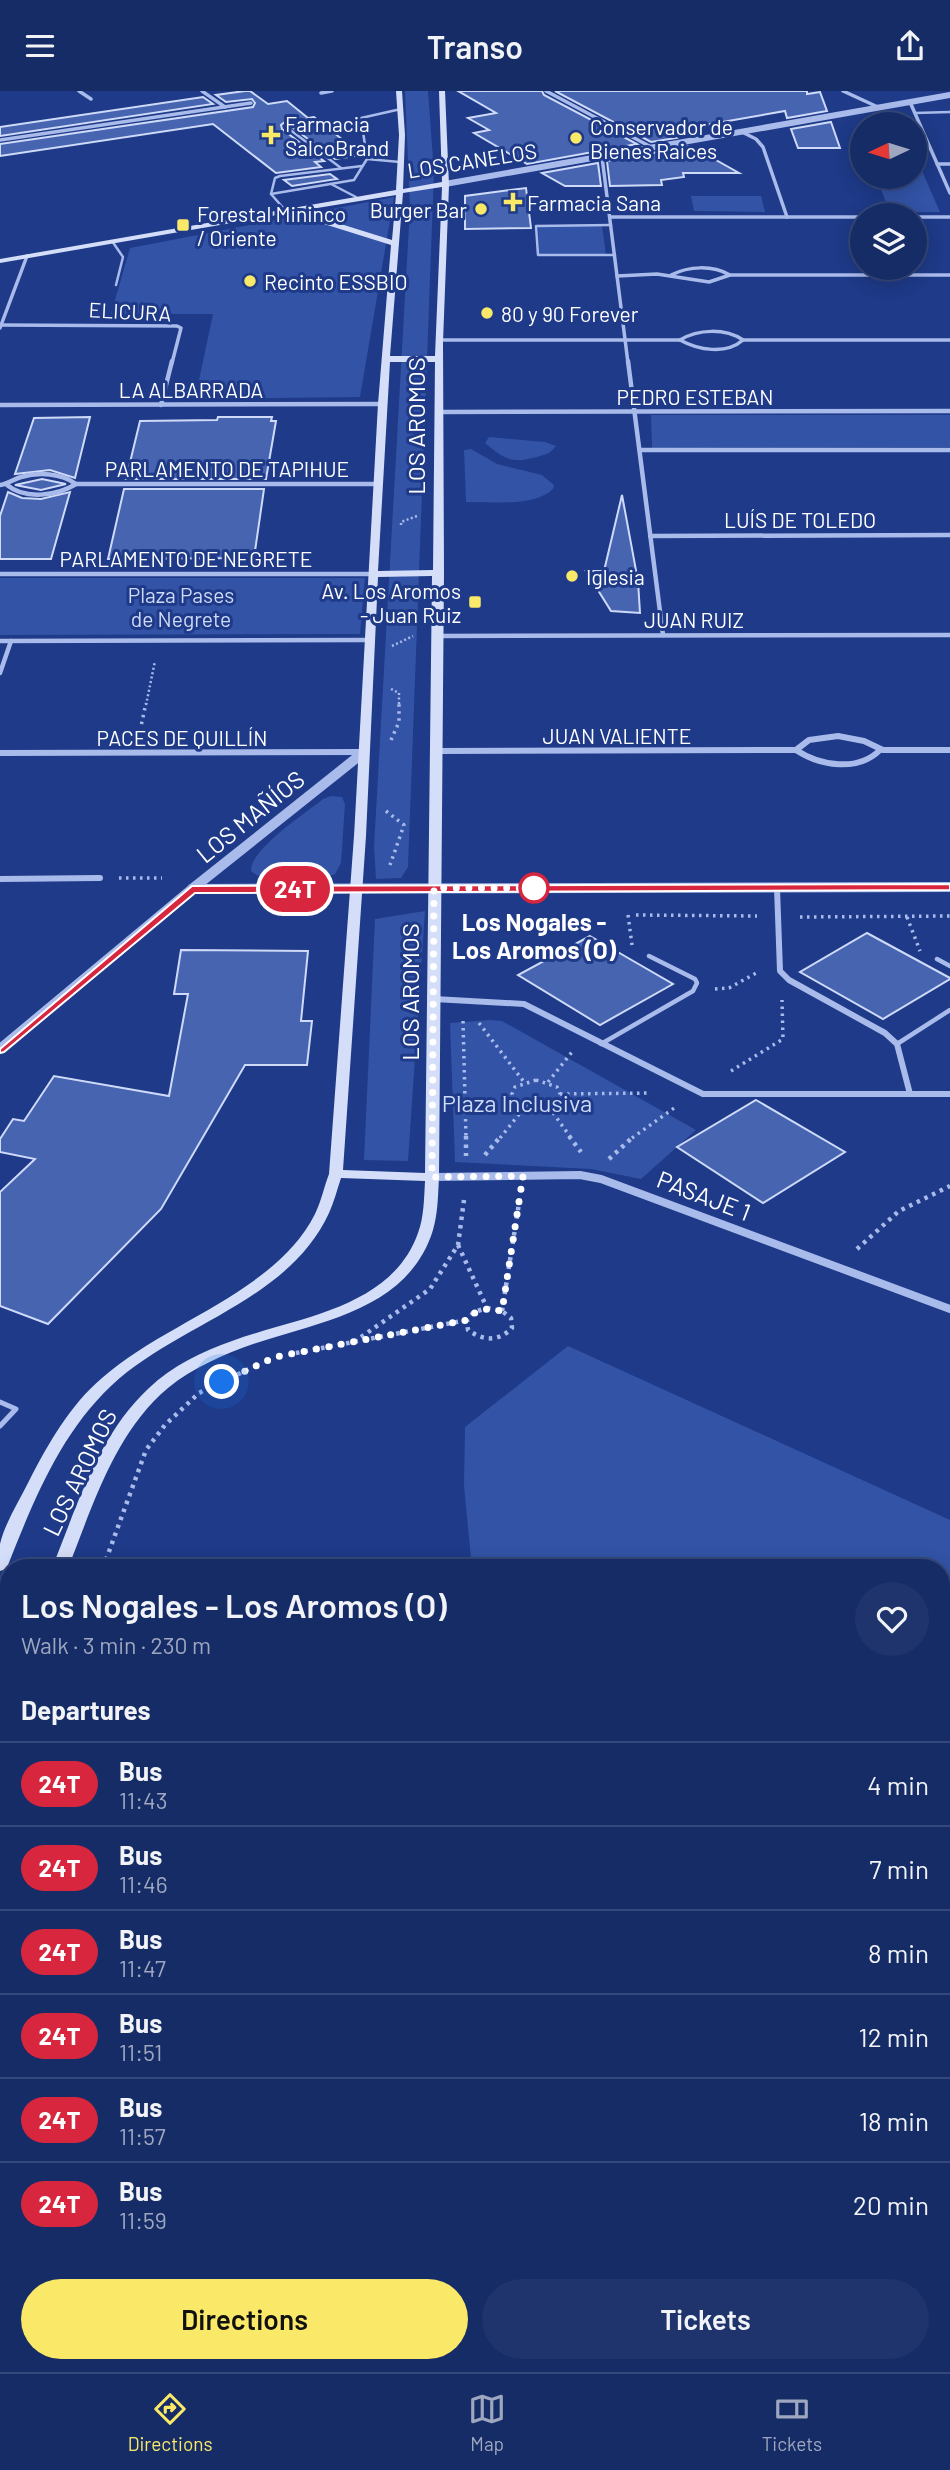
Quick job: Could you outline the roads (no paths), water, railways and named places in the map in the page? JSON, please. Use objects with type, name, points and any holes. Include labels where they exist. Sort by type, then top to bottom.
[{"type":"main road","name":"LOS AROMOS","points":[[3,1559],[38,1481],[74,1416],[90,1398],[141,1355],[225,1307],[283,1265],[312,1234],[321,1218],[336,1174],[356,889],[382,404],[400,190],[401,109],[398,91]]},
{"type":"main road","name":"LOS AROMOS","points":[[64,1559],[102,1470],[128,1422],[140,1406],[175,1375],[199,1361],[239,1344],[343,1313],[388,1285],[405,1268],[423,1238],[428,1221],[432,1177],[439,340],[446,134],[442,91]]},
{"type":"main road","name":"LOS CANELOS","points":[[0,261],[356,197],[444,184]]},
{"type":"main road","points":[[285,210],[396,244]]},
{"type":"main road","points":[[386,359],[440,359]]},
{"type":"main road","points":[[372,573],[439,573]]},
{"type":"main road","points":[[336,1174],[432,1177]]},
{"type":"street","points":[[79,91],[91,99]]},
{"type":"street","points":[[202,91],[225,107]]},
{"type":"street","points":[[321,93],[332,91]]},
{"type":"street","points":[[546,91],[653,148]]},
{"type":"street","points":[[843,91],[880,107]]},
{"type":"street","name":"LOS CANELOS","points":[[444,184],[950,95]]},
{"type":"street","points":[[910,102],[915,112]]},
{"type":"street","points":[[0,140],[251,103]]},
{"type":"street","points":[[742,132],[763,146],[787,217]]},
{"type":"street","points":[[928,143],[950,193]]},
{"type":"street","points":[[603,157],[663,635]]},
{"type":"street","points":[[937,164],[950,164]]},
{"type":"street","points":[[610,217],[850,217]]},
{"type":"street","points":[[927,217],[950,217]]},
{"type":"street","points":[[1,327],[27,256]]},
{"type":"street","points":[[671,275],[683,270],[712,269],[730,275]]},
{"type":"street","points":[[617,275],[671,275],[688,281],[720,280],[730,275],[950,275]]},
{"type":"street","name":"ELICURA","points":[[1,327],[177,326],[180,328],[161,405]]},
{"type":"street","points":[[439,340],[680,340],[692,334],[725,334],[737,336],[743,341]]},
{"type":"street","points":[[680,340],[702,348],[735,347],[743,341],[950,340]]},
{"type":"street","name":"LA ALBARRADA","points":[[0,405],[382,404]]},
{"type":"street","name":"PEDRO ESTEBAN","points":[[440,412],[950,411]]},
{"type":"street","points":[[640,450],[950,450]]},
{"type":"street","name":"PARLAMENTO DE TAPIHUE","points":[[3,485],[17,478],[45,475],[62,477],[76,484],[377,484]]},
{"type":"street","name":"PARLAMENTO DE TAPIHUE","points":[[3,485],[16,492],[41,493],[66,490],[76,484]]},
{"type":"street","name":"LUÍS DE TOLEDO","points":[[650,535],[950,535]]},
{"type":"street","name":"PARLAMENTO DE NEGRETE","points":[[0,574],[372,573]]},
{"type":"street","name":"JUAN RUIZ","points":[[438,636],[950,635]]},
{"type":"street","points":[[0,641],[369,640]]},
{"type":"street","points":[[0,673],[11,641]]},
{"type":"street","name":"JUAN VALIENTE","points":[[796,750],[805,741],[834,737],[865,741],[880,750],[950,750]]},
{"type":"street","name":"JUAN VALIENTE","points":[[437,751],[796,750],[817,761],[851,763],[871,758],[880,750]]},
{"type":"street","name":"PACES DE QUILLÍN","points":[[0,753],[364,752]]},
{"type":"street","name":"LOS MAÑÍOS","points":[[0,1049],[192,889],[364,752]]},
{"type":"street","points":[[0,879],[100,878]]},
{"type":"street","points":[[778,887],[779,967],[785,976],[885,1033],[897,1044],[911,1094]]},
{"type":"street","points":[[192,889],[950,887]]},
{"type":"street","points":[[433,999],[524,1005],[698,1092],[715,1096],[950,1094]]},
{"type":"street","name":"PASAJE 1","points":[[432,1177],[580,1175],[601,1178],[950,1309]]},
{"type":"lane","points":[[271,194],[354,180],[367,159],[361,118],[401,109]]},
{"type":"lane","points":[[928,113],[950,113]]},
{"type":"lane","points":[[285,126],[341,168]]},
{"type":"lane","points":[[367,159],[400,162]]},
{"type":"lane","points":[[271,194],[275,178],[280,176],[363,166]]},
{"type":"lane","points":[[331,184],[356,197]]},
{"type":"lane","points":[[271,194],[285,210]]},
{"type":"lane","points":[[611,225],[536,226],[538,255],[615,255]]},
{"type":"lane","points":[[112,241],[123,257],[116,285]]},
{"type":"lane","points":[[601,1044],[693,991],[697,983],[695,979],[649,956]]},
{"type":"lane","points":[[937,959],[950,966]]},
{"type":"lane","points":[[897,1044],[950,1010]]},
{"type":"lane","points":[[0,1402],[16,1409],[0,1426]]},
{"type":"place","name":"Farmacia SalcoBrand","points":[[271,135]]},
{"type":"place","name":"Conservador de Bienes Raices","points":[[576,138]]},
{"type":"place","name":"Farmacia Sana","points":[[513,202]]},
{"type":"place","name":"Burger Bar","points":[[481,209]]},
{"type":"place","name":"Forestal Mininco / Oriente","points":[[183,225]]},
{"type":"place","name":"Recinto ESSBIO","points":[[250,281]]},
{"type":"place","name":"80 y 90 Forever","points":[[487,313]]},
{"type":"place","name":"Iglesia","points":[[572,576]]},
{"type":"place","name":"Av. Los Aromos - Juan Ruiz","points":[[475,602]]},
{"type":"place","name":"Los Nogales - Los Aromos (O)","points":[[534,888]]},
{"type":"park label","name":"Plaza Pases de Negrete","points":[[181,606]]},
{"type":"park label","name":"Plaza Inclusiva","points":[[517,1102]]}]
